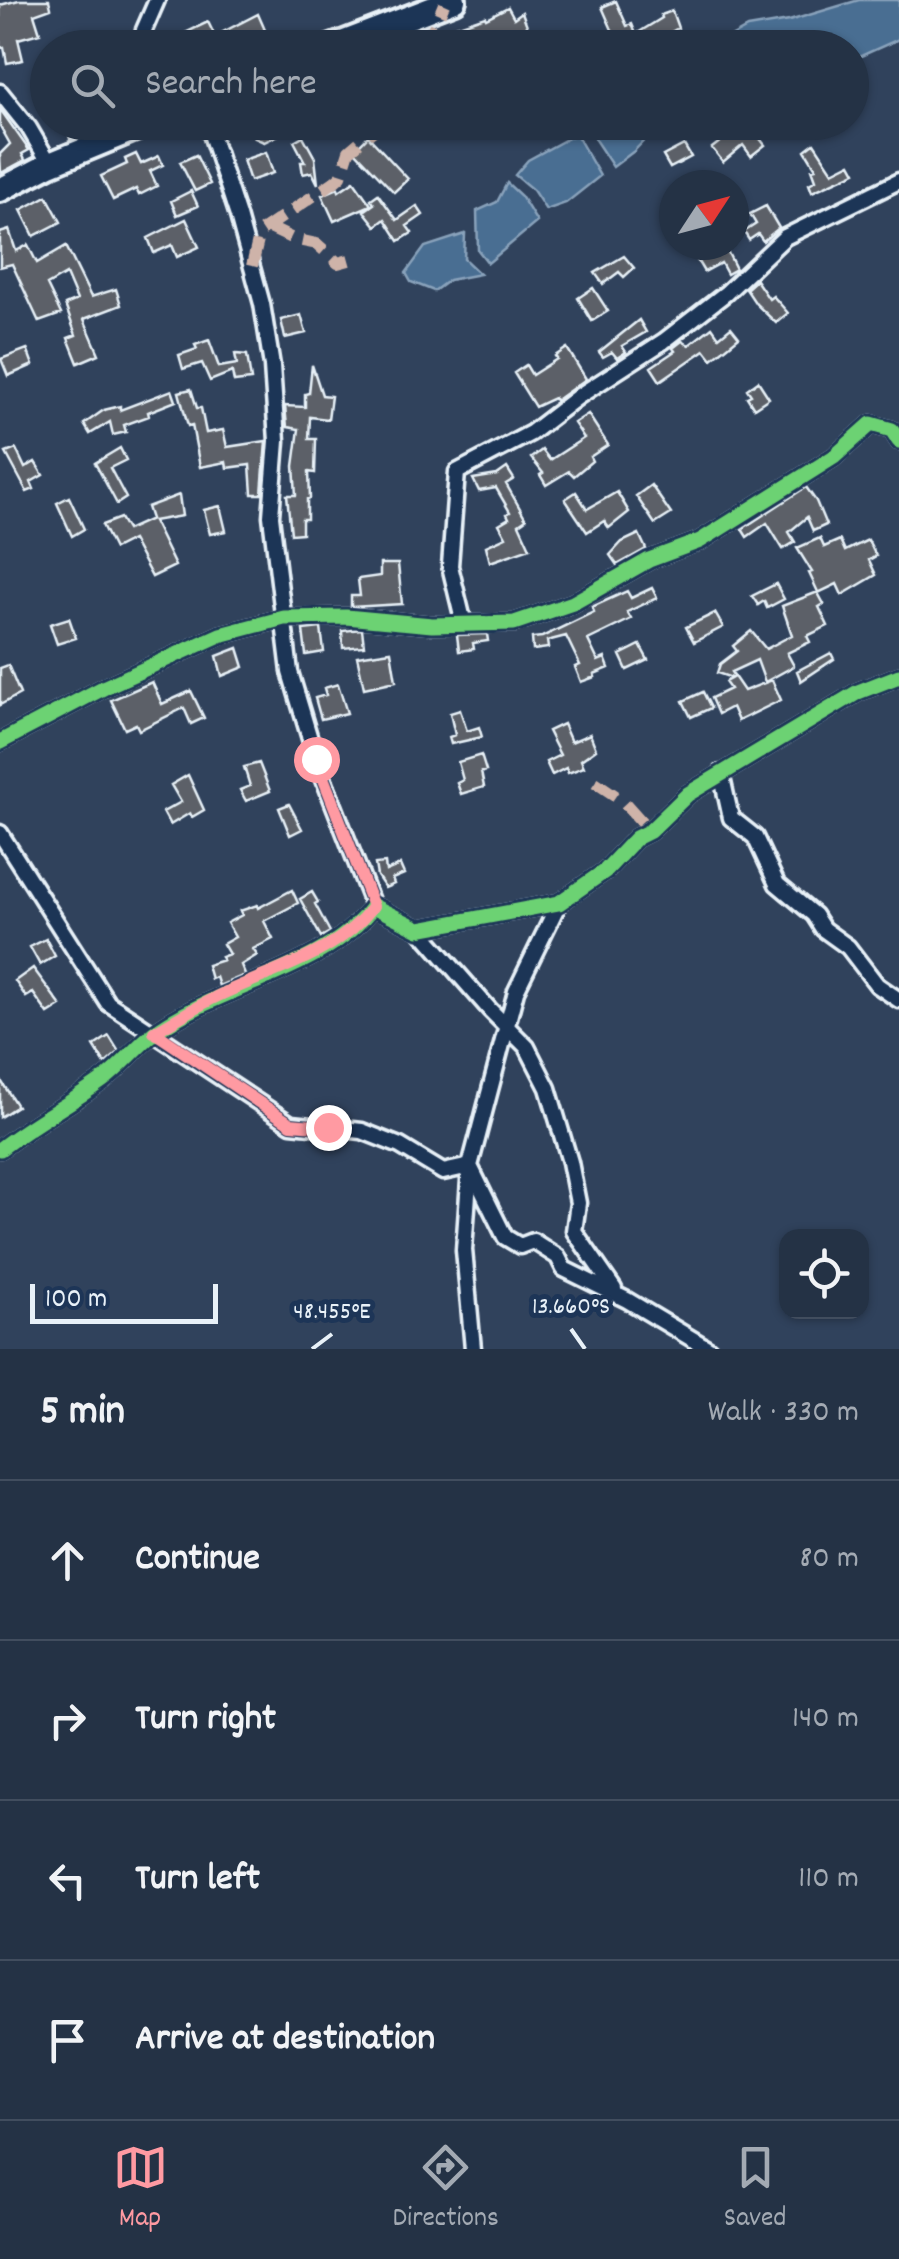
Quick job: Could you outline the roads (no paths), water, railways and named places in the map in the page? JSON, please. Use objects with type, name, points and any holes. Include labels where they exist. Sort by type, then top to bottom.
[{"type":"main road","points":[[376,30],[454,0]]},
{"type":"main road","points":[[0,190],[101,140]]},
{"type":"street","points":[[144,30],[157,0]]},
{"type":"street","points":[[0,92],[30,130]]},
{"type":"street","points":[[36,140],[50,164]]},
{"type":"street","points":[[213,140],[262,304],[272,366],[277,440],[271,516],[290,672],[316,759],[373,906],[420,929],[527,1047],[548,1088],[578,1203],[574,1231],[608,1284],[628,1300]]},
{"type":"street","points":[[464,624],[450,566],[457,472],[531,432],[664,341],[726,294],[786,237],[899,180]]},
{"type":"street","points":[[0,742],[105,687],[220,635],[284,618],[346,617],[432,625],[514,623],[573,604],[648,560],[700,540],[834,457],[872,424],[892,430],[899,441]]},
{"type":"street","points":[[420,929],[559,903],[605,871],[636,838],[650,832],[688,794],[858,692],[899,676]]},
{"type":"street","points":[[721,773],[731,818],[755,838],[776,884],[814,915],[823,930],[848,947],[877,985],[899,1000]]},
{"type":"street","points":[[0,833],[108,1003],[291,1124],[362,1131],[400,1146],[443,1172],[470,1166]]},
{"type":"street","points":[[473,1349],[464,1250],[470,1166],[516,991],[559,903]]},
{"type":"street","points":[[0,1148],[106,1078],[154,1032],[214,998],[312,955],[362,922],[373,906]]},
{"type":"street","points":[[470,1166],[504,1237],[520,1246],[533,1242],[558,1257],[564,1269],[628,1300],[709,1349]]},
{"type":"water","points":[[859,0],[899,0],[899,39],[869,52],[869,30],[743,30]]},
{"type":"water","points":[[565,140],[579,140],[600,176],[566,203],[546,210],[533,190],[515,175],[528,160]]},
{"type":"water","points":[[595,140],[644,140],[634,151],[613,167]]},
{"type":"water","points":[[507,183],[521,196],[537,222],[488,263],[478,250],[477,211],[497,202]]},
{"type":"water","points":[[465,234],[464,259],[480,274],[449,280],[434,291],[411,282],[406,273],[425,247]]}]
